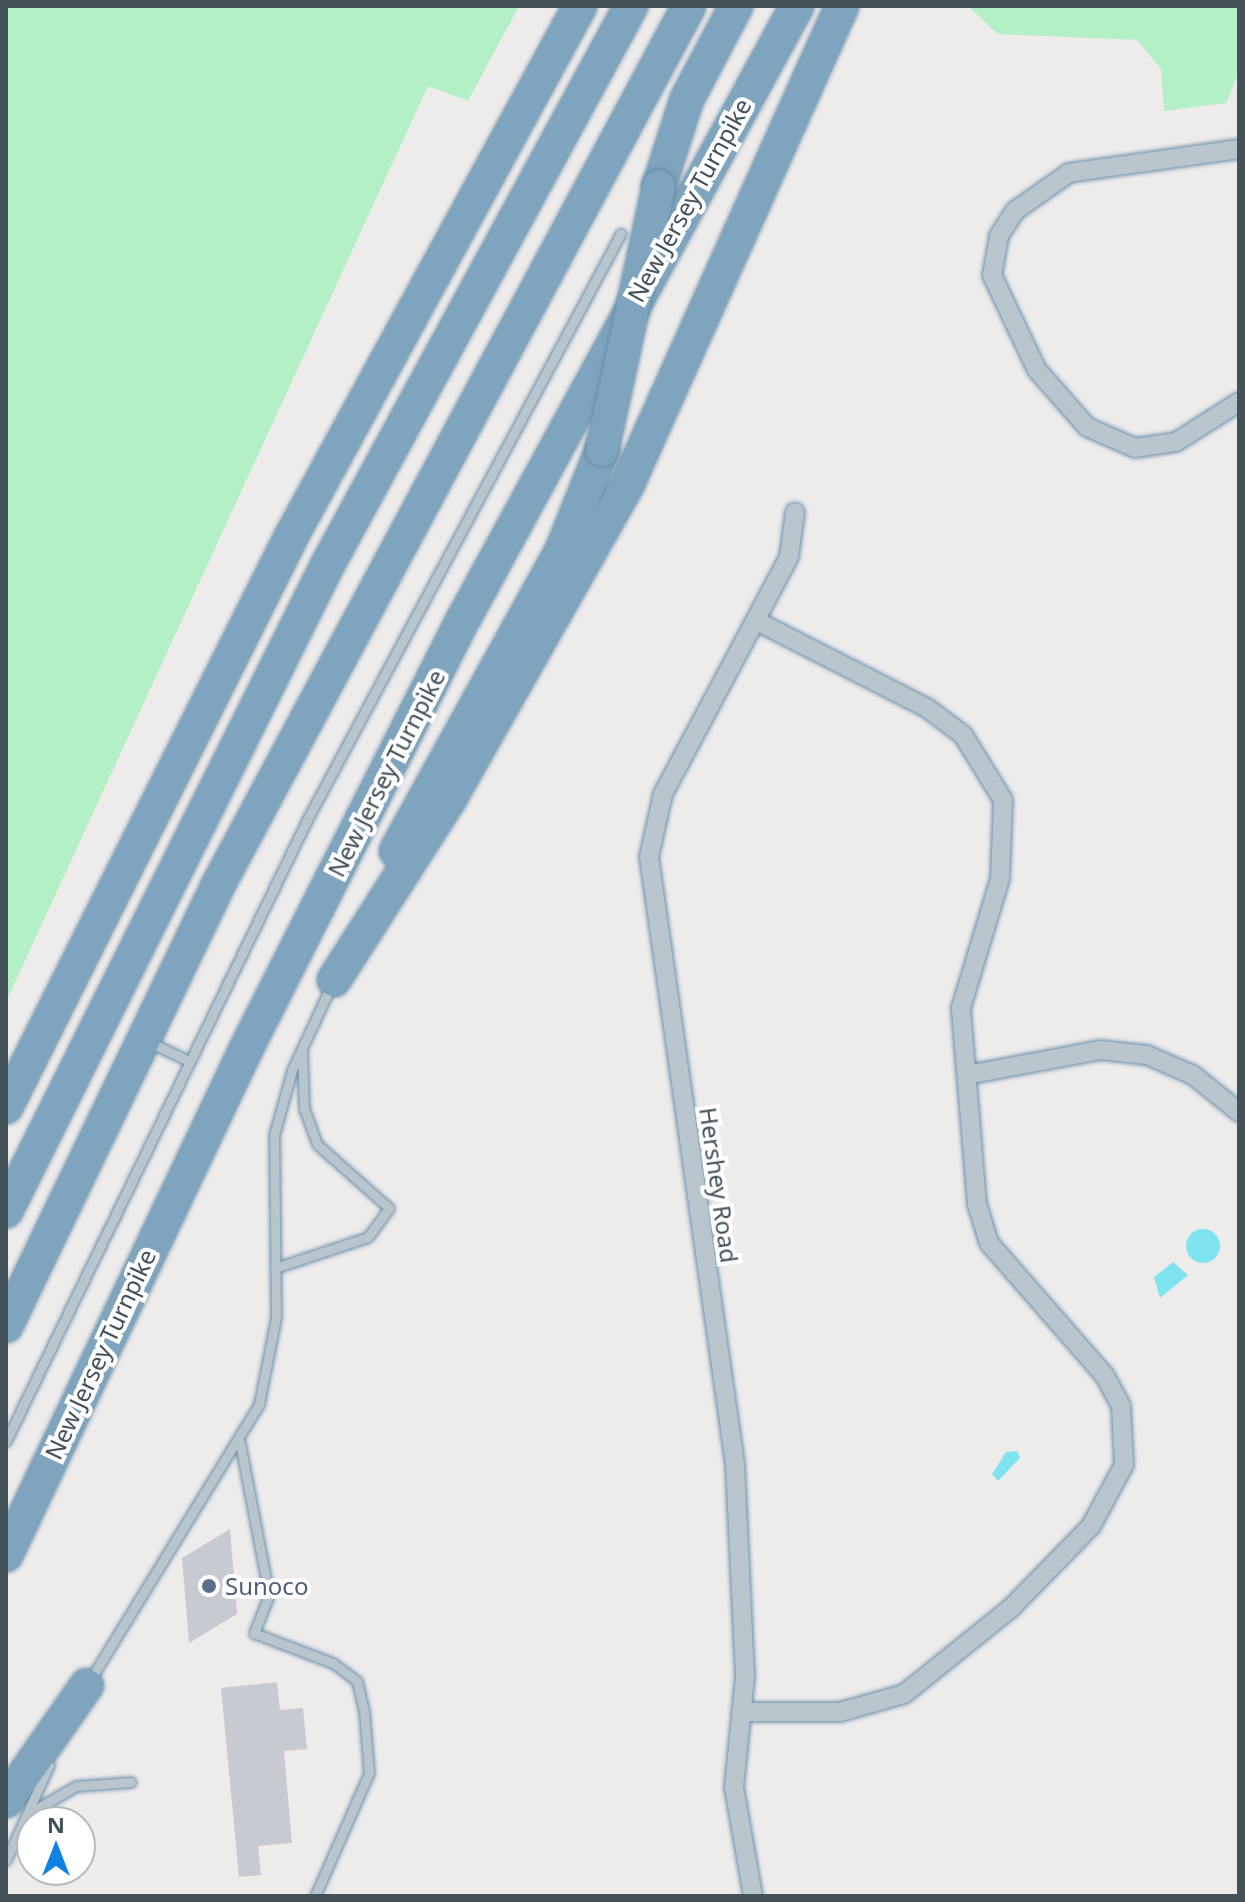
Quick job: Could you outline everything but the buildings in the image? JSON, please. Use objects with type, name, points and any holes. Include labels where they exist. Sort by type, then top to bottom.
[{"type":"highway","points":[[6,1107],[292,535],[580,6]]},
{"type":"highway","points":[[6,1211],[328,564],[631,6]]},
{"type":"highway","points":[[6,1326],[142,1039],[524,304],[689,6]]},
{"type":"highway","points":[[334,980],[424,796],[562,550],[602,450],[659,186],[687,99],[736,6]]},
{"type":"highway","name":"New Jersey Turnpike","points":[[6,1555],[140,1268],[450,646],[797,6]]},
{"type":"highway","points":[[334,980],[449,800],[628,483],[842,6]]},
{"type":"highway","points":[[13,1814],[87,1685]]},
{"type":"street","points":[[1239,149],[1069,173],[1015,211],[999,236],[992,275],[1037,370],[1087,427],[1135,448],[1176,442],[1239,402]]},
{"type":"street","name":"Hershey Road","points":[[753,1896],[734,1787],[741,1712],[744,1567],[735,1464],[649,857],[663,794],[760,623],[789,557],[795,512]]},
{"type":"street","points":[[741,1712],[840,1712],[904,1694],[1011,1608],[1091,1526],[1124,1465],[1121,1406],[1105,1376],[989,1243],[977,1204],[961,1008],[1000,879],[1003,800],[963,735],[927,708],[760,623]]},
{"type":"street","points":[[967,1075],[1100,1050],[1147,1055],[1193,1075],[1239,1112]]},
{"type":"lane","points":[[6,1441],[187,1060],[401,640],[621,233]]},
{"type":"lane","points":[[87,1685],[240,1443],[270,1359],[275,1268],[274,1135],[302,1047],[334,980]]},
{"type":"lane","points":[[142,1039],[187,1060]]},
{"type":"lane","points":[[275,1268],[368,1237],[389,1208],[317,1144],[304,1109],[302,1047]]},
{"type":"lane","points":[[240,1443],[269,1595],[254,1633],[333,1663],[357,1681],[364,1711],[369,1773],[315,1896]]},
{"type":"lane","points":[[6,1860],[13,1814],[54,1793],[131,1782]]},
{"type":"green space","points":[[6,6],[519,6],[468,101],[428,86],[6,1002]]},
{"type":"green space","points":[[968,6],[1239,6],[1239,72],[1226,103],[1164,111],[1161,69],[1137,40],[998,34]]},
{"type":"water","points":[[1203,1229],[1215,1234],[1220,1246],[1215,1258],[1203,1263],[1191,1258],[1186,1246],[1191,1234]]},
{"type":"water","points":[[1173,1262],[1188,1275],[1160,1298],[1154,1277]]},
{"type":"water","points":[[1017,1451],[1020,1458],[998,1481],[992,1474],[1006,1452]]},
{"type":"place","name":"Sunoco","points":[[209,1586]]}]
